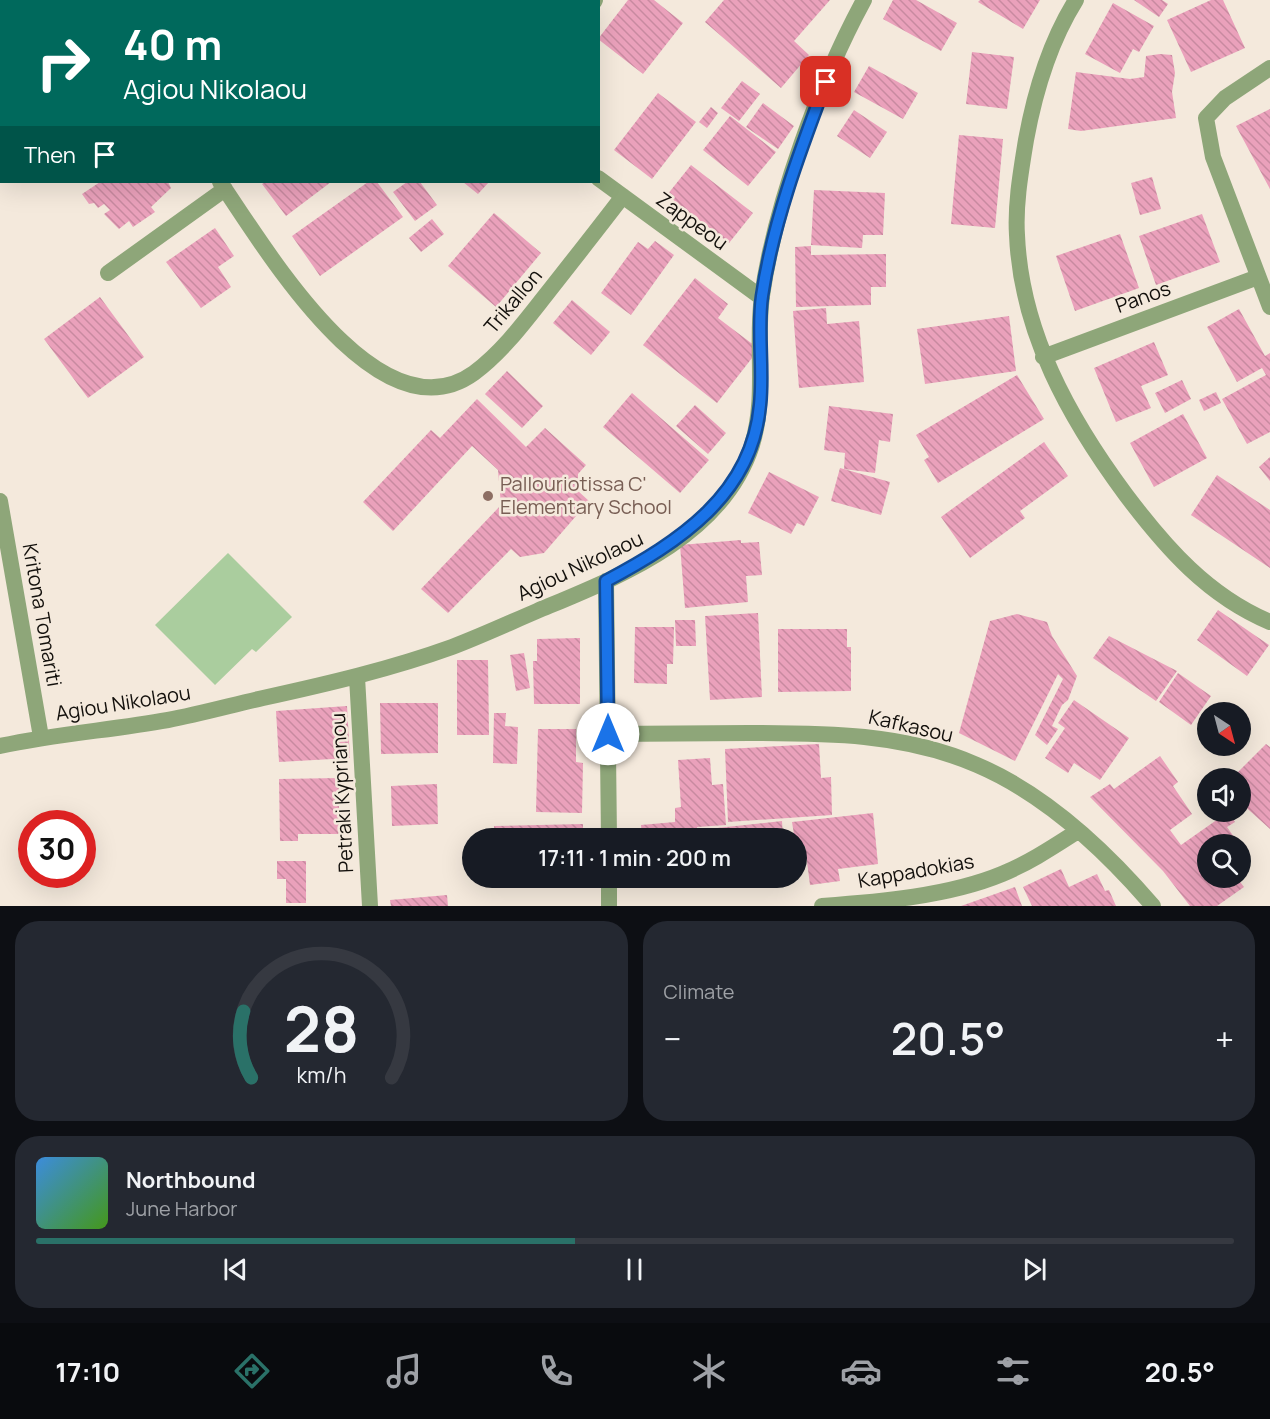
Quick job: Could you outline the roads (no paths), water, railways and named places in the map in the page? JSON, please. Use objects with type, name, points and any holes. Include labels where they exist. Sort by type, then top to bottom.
[{"type":"street","name":"Agiou Nikolaou","points":[[0,746],[41,737],[168,720],[357,677],[453,647],[606,581],[657,555],[695,526],[731,487],[742,468],[755,434],[761,404],[762,298],[773,244],[805,136],[864,0]]},
{"type":"street","points":[[1076,0],[1047,59],[1032,106],[1020,178],[1017,233],[1021,279],[1029,317],[1043,357],[1063,396],[1109,472],[1168,548],[1200,578],[1239,609],[1270,622]]},
{"type":"street","points":[[1270,68],[1225,98],[1206,118],[1213,157],[1270,307]]},
{"type":"street","name":"Zappeou","points":[[600,179],[762,298]]},
{"type":"street","points":[[108,273],[223,185]]},
{"type":"street","name":"Trikallon","points":[[223,185],[301,297],[327,328],[356,356],[382,374],[406,383],[430,386],[451,384],[472,374],[490,360],[509,341],[623,196]]},
{"type":"street","name":"Panos","points":[[1043,357],[1258,277]]},
{"type":"street","name":"Kritona Tomariti","points":[[0,501],[41,737]]},
{"type":"street","points":[[606,581],[609,828]]},
{"type":"street","name":"Petraki Kyprianou","points":[[357,677],[369,906]]},
{"type":"street","name":"Kafkasou","points":[[608,734],[842,733],[897,741],[976,764],[1014,784],[1077,831],[1107,856],[1153,906]]},
{"type":"street","name":"Kappadokias","points":[[822,906],[958,888],[1001,875],[1036,859],[1077,831]]},
{"type":"street","points":[[609,888],[609,906]]},
{"type":"place","name":"Pallouriotissa C' Elementary School","points":[[488,496]]}]
